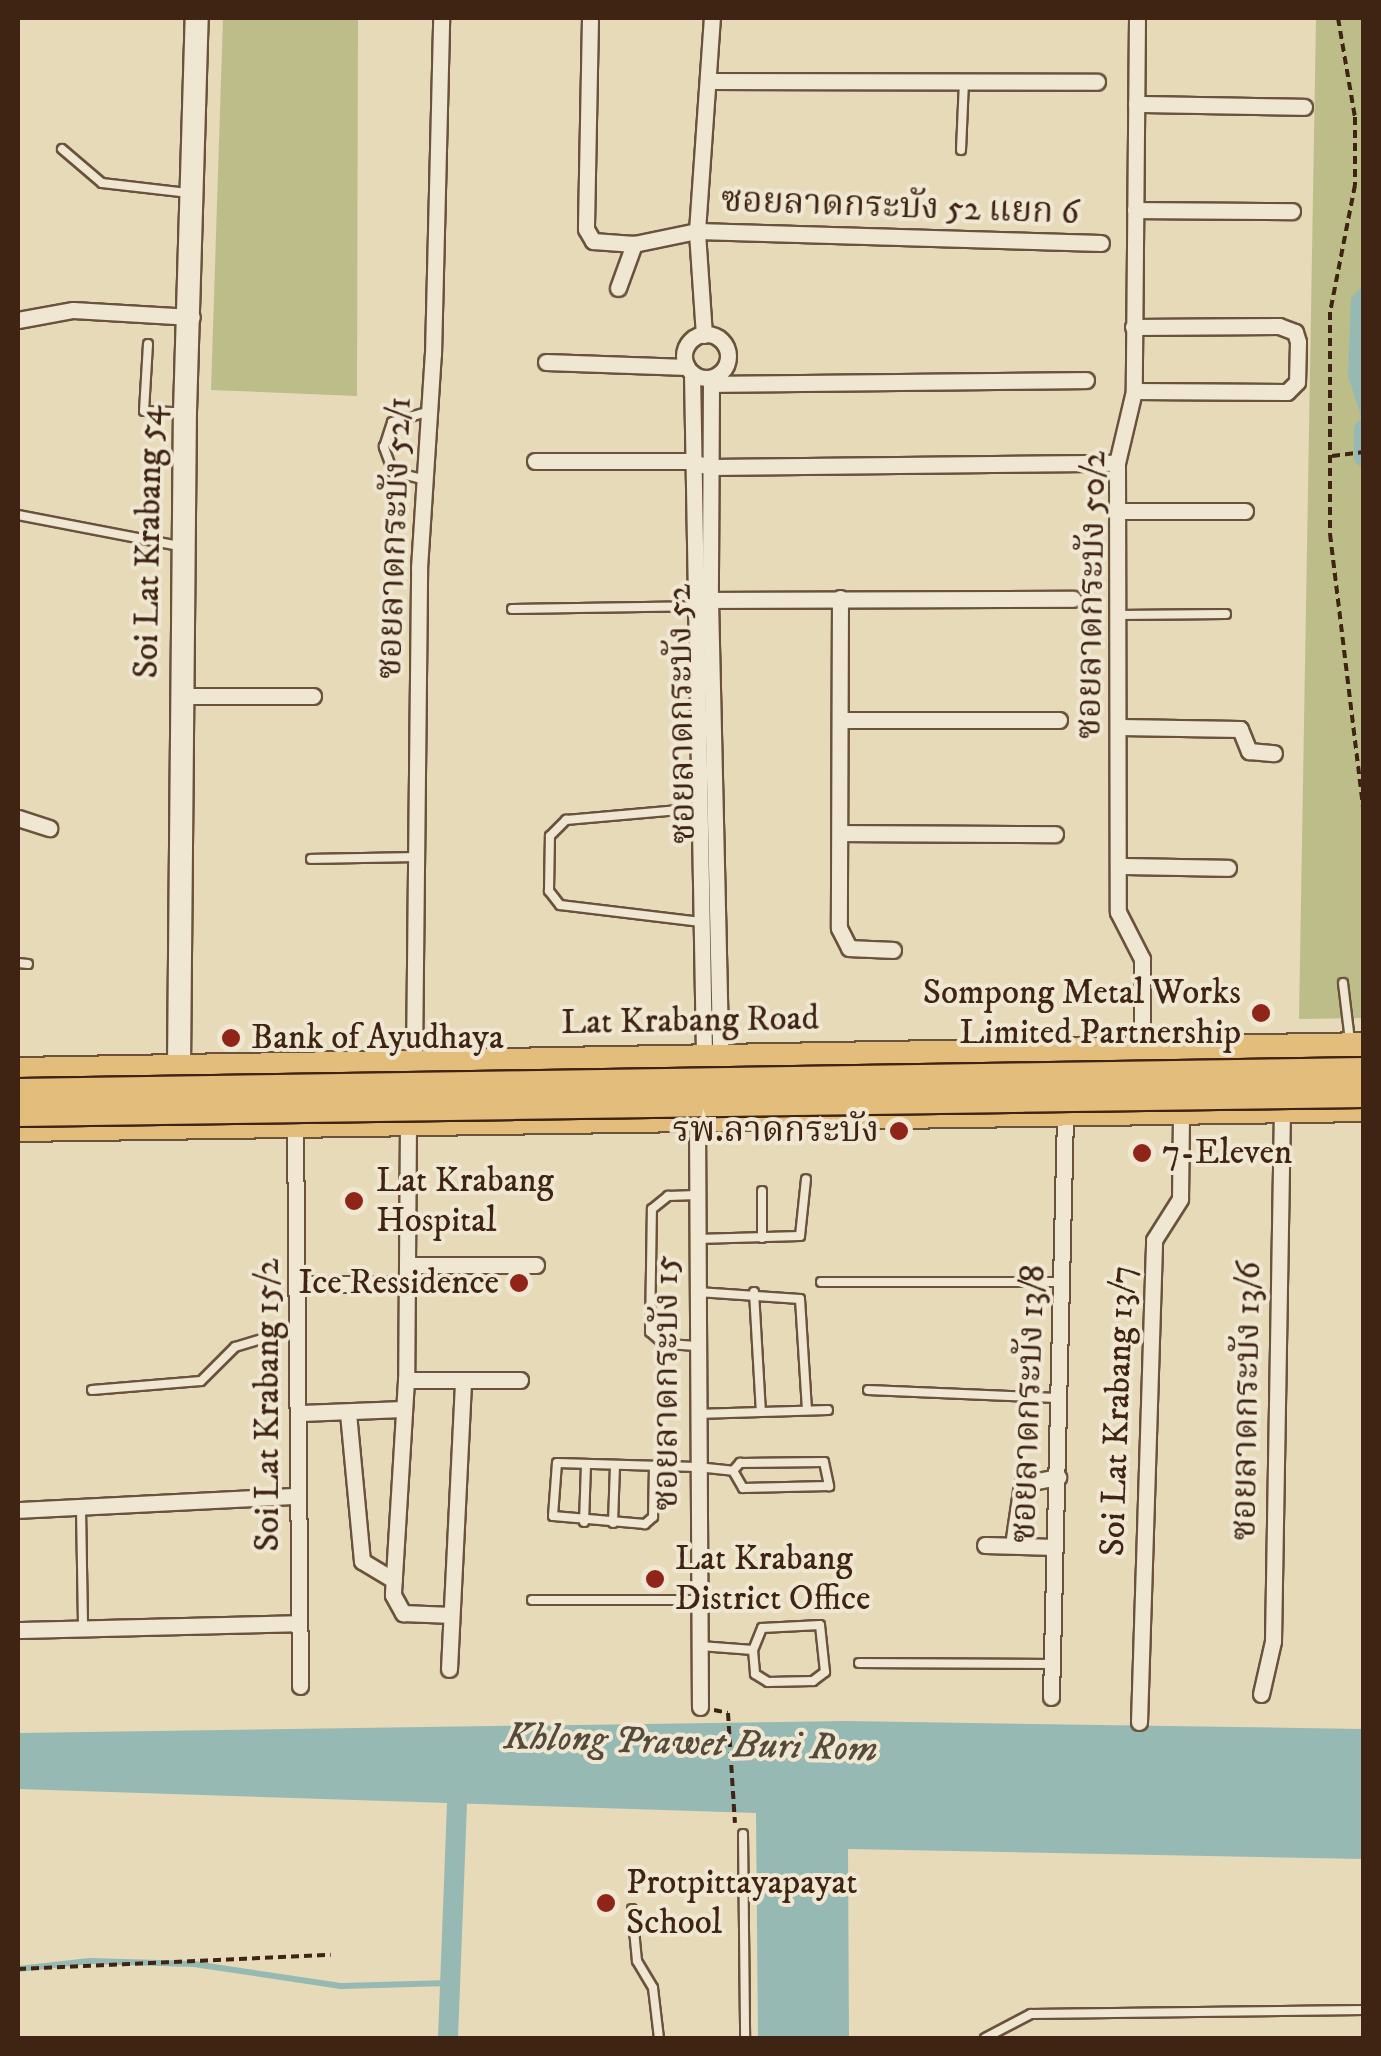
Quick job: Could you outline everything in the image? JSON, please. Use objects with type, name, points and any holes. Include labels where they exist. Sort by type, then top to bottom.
[{"type":"main road","name":"Soi Lat Krabang 54","points":[[179,1067],[185,412],[192,316],[197,18]]},
{"type":"main road","name":"Lat Krabang Road","points":[[18,1070],[1357,1046]]},
{"type":"main road","points":[[179,1067],[179,1125]]},
{"type":"main road","points":[[18,1091],[1364,1070]]},
{"type":"main road","points":[[18,1113],[1364,1094]]},
{"type":"main road","points":[[18,1128],[1364,1108]]},
{"type":"street","name":"ซอยลาดกระบัง 52/1","points":[[414,1060],[422,479],[441,18]]},
{"type":"street","points":[[590,18],[589,236],[600,244],[634,244],[618,288]]},
{"type":"street","points":[[704,335],[698,231],[712,80],[712,18]]},
{"type":"street","name":"ซอยลาดกระบัง 50/2","points":[[1136,18],[1134,391],[1117,463],[1118,918],[1142,959],[1142,1048]]},
{"type":"street","points":[[712,80],[1097,82]]},
{"type":"street","points":[[1136,104],[1304,108]]},
{"type":"street","points":[[1135,210],[1292,211]]},
{"type":"street","name":"ซอยลาดกระบัง 52 แยก 6","points":[[634,244],[698,231],[1101,243]]},
{"type":"street","points":[[18,320],[73,310],[192,316]]},
{"type":"street","points":[[1133,326],[1279,326],[1298,342],[1296,382],[1287,392],[1134,391]]},
{"type":"street","name":"ซอยลาดกระบัง 52","points":[[712,1055],[698,921],[704,808],[710,600],[702,465],[689,343],[704,335],[726,349],[714,379],[702,465],[693,606],[704,808],[715,925],[712,1055]]},
{"type":"street","points":[[546,362],[690,370],[714,379],[1086,380]]},
{"type":"street","points":[[535,461],[702,465],[1117,463]]},
{"type":"street","points":[[1117,511],[1245,511]]},
{"type":"street","points":[[840,598],[841,940],[856,950],[893,950]]},
{"type":"street","points":[[693,606],[710,600],[1073,599]]},
{"type":"street","points":[[182,696],[312,696]]},
{"type":"street","points":[[841,720],[1060,720]]},
{"type":"street","points":[[1120,727],[1240,729],[1249,751],[1274,753]]},
{"type":"street","points":[[18,818],[49,828]]},
{"type":"street","points":[[840,833],[1055,834]]},
{"type":"street","points":[[1118,866],[1228,868]]},
{"type":"street","name":"ซอยลาดกระบัง 13/6","points":[[1261,1694],[1273,1641],[1282,1109]]},
{"type":"street","name":"Soi Lat Krabang 13/7","points":[[1139,1722],[1154,1240],[1180,1200],[1181,1110]]},
{"type":"street","name":"ซอยลาดกระบัง 13/8","points":[[1052,1697],[1065,1114]]},
{"type":"street","name":"ซอยลาดกระบัง 15","points":[[697,1119],[700,1708]]},
{"type":"street","points":[[408,1122],[406,1380],[394,1580],[398,1610],[451,1615]]},
{"type":"street","name":"Soi Lat Krabang 15/2","points":[[296,1124],[300,1686]]},
{"type":"street","points":[[408,1265],[536,1265]]},
{"type":"street","points":[[299,1284],[408,1284]]},
{"type":"street","points":[[406,1380],[520,1380]]},
{"type":"street","points":[[449,1669],[462,1380]]},
{"type":"street","points":[[301,1414],[403,1408]]},
{"type":"street","points":[[348,1413],[362,1561],[394,1580]]},
{"type":"street","points":[[1013,1546],[1022,1484],[1058,1477]]},
{"type":"street","points":[[18,1510],[296,1496]]},
{"type":"street","points":[[985,1545],[1055,1547]]},
{"type":"street","points":[[18,1630],[299,1623]]},
{"type":"lane","points":[[962,150],[964,82]]},
{"type":"lane","points":[[62,149],[102,183],[193,193]]},
{"type":"lane","points":[[148,344],[144,411],[185,412]]},
{"type":"lane","points":[[422,479],[393,472],[384,446],[399,416],[426,412]]},
{"type":"lane","points":[[18,515],[184,546]]},
{"type":"lane","points":[[512,609],[693,606]]},
{"type":"lane","points":[[1118,615],[1226,614]]},
{"type":"lane","points":[[704,808],[566,820],[550,836],[549,891],[560,905],[715,925]]},
{"type":"lane","points":[[311,859],[419,857]]},
{"type":"lane","points":[[18,963],[28,964]]},
{"type":"lane","points":[[1344,983],[1357,1046]]},
{"type":"lane","points":[[697,1239],[800,1236],[806,1179]]},
{"type":"lane","points":[[762,1191],[762,1238]]},
{"type":"lane","points":[[696,1346],[664,1344],[650,1332],[652,1209],[668,1196],[697,1194]]},
{"type":"lane","points":[[821,1282],[1062,1282]]},
{"type":"lane","points":[[697,1292],[754,1292],[800,1299],[808,1410]]},
{"type":"lane","points":[[754,1292],[760,1412]]},
{"type":"lane","points":[[92,1390],[201,1381],[235,1347],[299,1327]]},
{"type":"lane","points":[[868,1390],[1061,1398]]},
{"type":"lane","points":[[696,1414],[828,1410]]},
{"type":"lane","points":[[654,1466],[650,1522],[555,1519],[554,1466],[586,1464],[698,1466],[733,1471],[744,1488],[829,1486],[824,1462],[740,1463],[733,1471]]},
{"type":"lane","points":[[584,1522],[586,1464]]},
{"type":"lane","points":[[613,1523],[615,1465]]},
{"type":"lane","points":[[81,1508],[84,1629]]},
{"type":"lane","points":[[532,1600],[698,1600]]},
{"type":"lane","points":[[820,1625],[826,1672],[814,1680],[768,1682],[755,1674],[752,1650],[762,1628],[820,1625]]},
{"type":"lane","points":[[699,1646],[752,1650]]},
{"type":"lane","points":[[859,1663],[1052,1664]]},
{"type":"lane","points":[[743,1834],[745,2038]]},
{"type":"lane","points":[[632,1908],[636,1961],[653,1988],[659,2038]]},
{"type":"lane","points":[[985,2038],[1031,2014],[1364,2010]]},
{"type":"path","points":[[1338,18],[1356,118],[1356,185],[1330,312],[1330,534],[1364,816]]},
{"type":"path","points":[[1356,185],[1364,188]]},
{"type":"path","points":[[1332,456],[1364,452]]},
{"type":"path","points":[[700,1708],[728,1713],[732,1818],[743,1834]]},
{"type":"path","points":[[18,1969],[331,1954]]},
{"type":"green space","points":[[223,18],[358,18],[357,396],[211,390]]},
{"type":"green space","points":[[1316,18],[1363,18],[1363,1018],[1299,1019]]},
{"type":"water","points":[[1364,285],[1363,423],[1348,376],[1351,298]]},
{"type":"water","name":"Khlong Prawet Buri Rom","points":[[846,1721],[1363,1729],[1363,1859],[848,1849],[849,2038],[758,2038],[756,1813],[18,1789],[18,1733]]},
{"type":"waterway","points":[[1364,429],[1364,457]]},
{"type":"waterway","points":[[448,2038],[458,1778]]},
{"type":"waterway","points":[[18,1969],[90,1961],[194,1964],[342,1986],[449,1983]]},
{"type":"place","name":"Sompong Metal Works Limited Partnership","points":[[1261,1013]]},
{"type":"place","name":"Bank of Ayudhaya","points":[[231,1038]]},
{"type":"place","name":"รพ.ลาดกระบัง","points":[[899,1131]]},
{"type":"place","name":"7-Eleven","points":[[1142,1153]]},
{"type":"place","name":"Lat Krabang Hospital","points":[[354,1201]]},
{"type":"place","name":"Ice Ressidence","points":[[519,1283]]},
{"type":"place","name":"Lat Krabang District Office","points":[[655,1579]]},
{"type":"place","name":"Protpittayapayat School","points":[[606,1903]]}]
